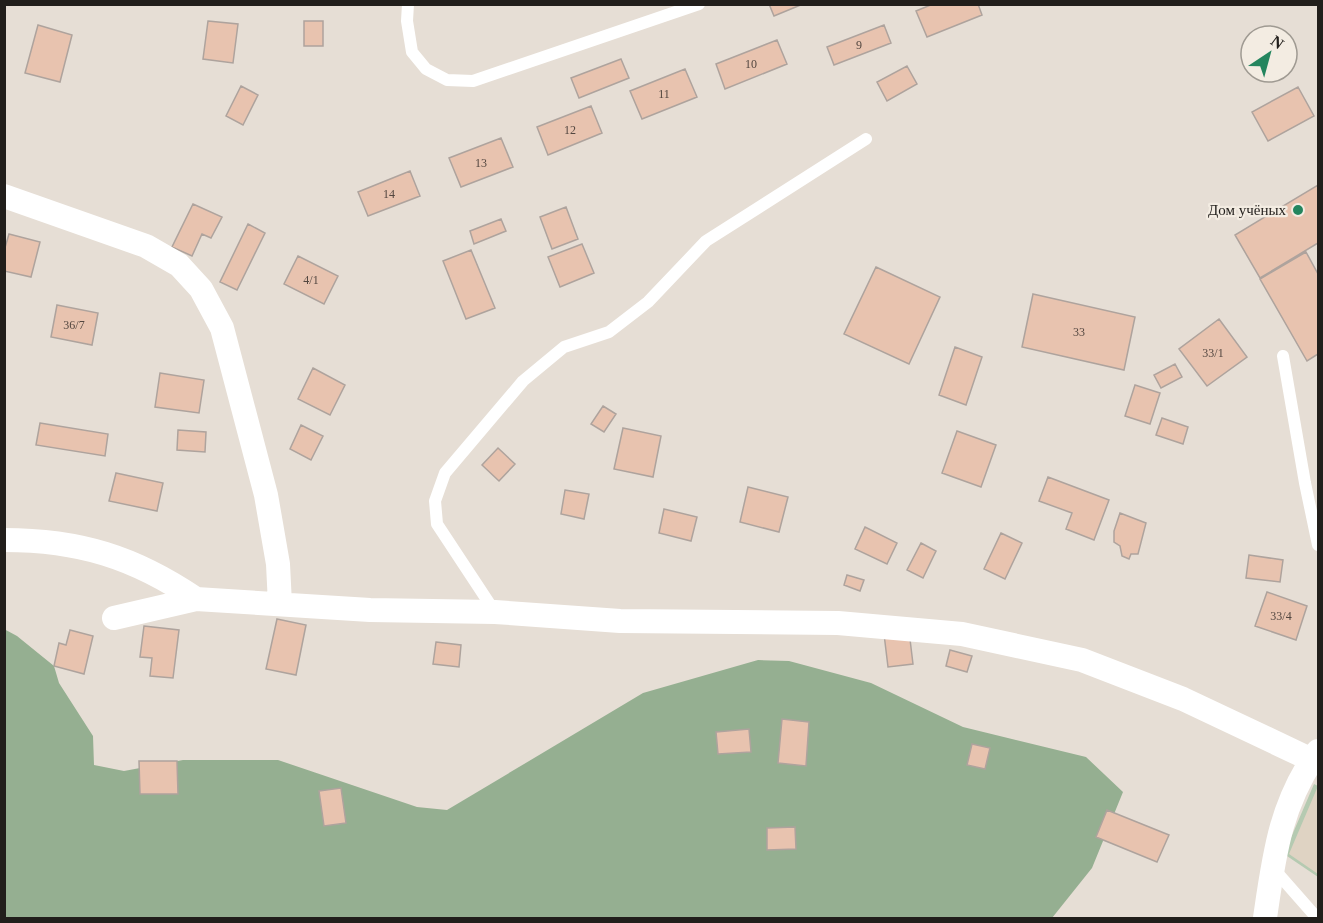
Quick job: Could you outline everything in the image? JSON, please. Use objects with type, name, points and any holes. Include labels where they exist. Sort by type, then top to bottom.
[{"type":"street","points":[[4,196],[146,246],[179,265],[201,289],[222,328],[267,495],[274,535],[280,604]]},
{"type":"street","points":[[4,540],[40,540],[106,552],[166,579],[196,599]]},
{"type":"street","points":[[114,618],[196,599],[370,610],[495,612],[620,621],[838,623],[962,634],[1082,660],[1183,699],[1316,758],[1288,805],[1281,825],[1264,918]]},
{"type":"lane","points":[[408,4],[407,21],[412,52],[426,69],[447,80],[473,81],[699,4]]},
{"type":"lane","points":[[495,612],[437,524],[435,501],[445,473],[523,381],[564,347],[609,332],[648,302],[706,241],[866,139]]},
{"type":"lane","points":[[1283,356],[1318,545]]},
{"type":"lane","points":[[1272,867],[1317,918]]},
{"type":"shaded area","points":[[1318,783],[1318,875],[1287,854]]},
{"type":"green space","points":[[4,629],[17,636],[54,666],[59,683],[93,736],[94,765],[124,771],[183,760],[278,760],[417,807],[447,810],[643,693],[758,660],[789,661],[871,683],[963,727],[1086,757],[1123,792],[1092,868],[1052,918],[5,918]]},
{"type":"green space","points":[[1314,784],[1318,786],[1289,854],[1318,874],[1318,877],[1284,854]]},
{"type":"building","points":[[769,4],[803,4],[774,16]]},
{"type":"building","points":[[933,4],[978,4],[982,15],[927,37],[916,11]]},
{"type":"building","points":[[208,21],[238,24],[233,63],[203,59]]},
{"type":"building","points":[[304,21],[323,21],[323,46],[304,46]]},
{"type":"building","points":[[38,25],[72,35],[60,82],[25,73]]},
{"type":"building","points":[[884,25],[891,43],[834,65],[827,47]]},
{"type":"building","points":[[777,40],[787,64],[725,89],[716,64]]},
{"type":"building","points":[[621,59],[629,78],[579,98],[571,78]]},
{"type":"building","points":[[907,66],[917,84],[887,101],[877,82]]},
{"type":"building","points":[[685,69],[697,97],[642,119],[630,91]]},
{"type":"building","points":[[241,86],[258,95],[243,125],[226,116]]},
{"type":"building","points":[[1298,87],[1314,116],[1268,141],[1252,112]]},
{"type":"building","points":[[591,106],[602,133],[548,155],[537,127]]},
{"type":"building","points":[[501,138],[513,167],[461,187],[449,158]]},
{"type":"building","points":[[410,171],[420,196],[368,216],[358,192]]},
{"type":"building","name":"Дом учёных","points":[[1318,185],[1318,243],[1260,278],[1235,235]]},
{"type":"building","points":[[193,204],[222,217],[211,238],[202,234],[192,256],[172,247]]},
{"type":"building","points":[[566,207],[578,239],[552,249],[540,217]]},
{"type":"building","points":[[501,219],[506,231],[474,244],[470,231]]},
{"type":"building","points":[[248,224],[265,233],[237,290],[220,282]]},
{"type":"building","points":[[9,234],[40,242],[31,277],[4,271],[4,251]]},
{"type":"building","points":[[582,244],[594,273],[560,287],[548,257]]},
{"type":"building","points":[[471,250],[495,308],[466,319],[443,261]]},
{"type":"building","points":[[1306,252],[1318,274],[1318,354],[1307,361],[1260,279]]},
{"type":"building","points":[[298,256],[338,276],[324,304],[284,284]]},
{"type":"building","points":[[876,267],[940,297],[909,364],[844,334]]},
{"type":"building","points":[[1033,294],[1135,317],[1124,370],[1022,347]]},
{"type":"building","points":[[57,305],[98,313],[92,345],[51,337]]},
{"type":"building","points":[[1219,319],[1247,357],[1207,386],[1179,349]]},
{"type":"building","points":[[955,347],[982,357],[966,405],[939,395]]},
{"type":"building","points":[[1175,364],[1182,377],[1161,388],[1154,375]]},
{"type":"building","points":[[313,368],[345,385],[330,415],[298,399]]},
{"type":"building","points":[[160,373],[204,380],[199,413],[155,407]]},
{"type":"building","points":[[1135,385],[1160,393],[1150,424],[1125,416]]},
{"type":"building","points":[[603,406],[616,414],[604,432],[591,424]]},
{"type":"building","points":[[1162,418],[1188,427],[1183,444],[1156,435]]},
{"type":"building","points":[[40,423],[108,434],[105,456],[36,445]]},
{"type":"building","points":[[301,425],[323,436],[311,460],[290,449]]},
{"type":"building","points":[[623,428],[661,436],[653,477],[614,469]]},
{"type":"building","points":[[178,430],[206,432],[205,452],[177,450]]},
{"type":"building","points":[[957,431],[996,445],[981,487],[942,473]]},
{"type":"building","points":[[498,448],[515,464],[499,481],[482,465]]},
{"type":"building","points":[[116,473],[163,483],[157,511],[109,501]]},
{"type":"building","points":[[1048,477],[1109,500],[1094,540],[1066,529],[1072,513],[1039,501]]},
{"type":"building","points":[[748,487],[788,497],[779,532],[740,522]]},
{"type":"building","points":[[565,490],[589,494],[584,519],[561,514]]},
{"type":"building","points":[[664,509],[697,517],[691,541],[659,533]]},
{"type":"building","points":[[1120,513],[1146,523],[1138,554],[1131,554],[1129,559],[1122,556],[1120,546],[1114,542],[1114,531]]},
{"type":"building","points":[[865,527],[897,543],[887,564],[855,549]]},
{"type":"building","points":[[1001,533],[1022,543],[1005,579],[984,569]]},
{"type":"building","points":[[921,543],[936,551],[923,578],[907,570]]},
{"type":"building","points":[[1249,555],[1283,560],[1280,582],[1246,578]]},
{"type":"building","points":[[847,575],[864,580],[860,591],[844,585]]},
{"type":"building","points":[[1267,592],[1307,606],[1296,640],[1255,626]]},
{"type":"building","points":[[277,619],[306,625],[296,675],[266,669]]},
{"type":"building","points":[[144,626],[179,630],[173,678],[150,676],[152,658],[140,657]]},
{"type":"building","points":[[70,630],[93,636],[84,674],[54,666],[59,643],[66,645]]},
{"type":"building","points":[[909,631],[913,664],[888,667],[884,634]]},
{"type":"building","points":[[436,642],[461,645],[459,667],[433,664]]},
{"type":"building","points":[[950,650],[972,656],[967,672],[946,666]]},
{"type":"building","points":[[782,719],[809,722],[806,766],[778,763]]},
{"type":"building","points":[[749,729],[751,752],[718,754],[716,732]]},
{"type":"building","points":[[972,744],[990,748],[985,769],[967,765]]},
{"type":"building","points":[[139,761],[177,761],[178,794],[140,794]]},
{"type":"building","points":[[341,788],[346,823],[324,826],[319,791]]},
{"type":"building","points":[[1107,810],[1169,835],[1157,862],[1096,837]]},
{"type":"building","points":[[795,827],[796,849],[767,850],[767,828]]},
{"type":"place","name":"Дом учёных","points":[[1298,210]]}]
